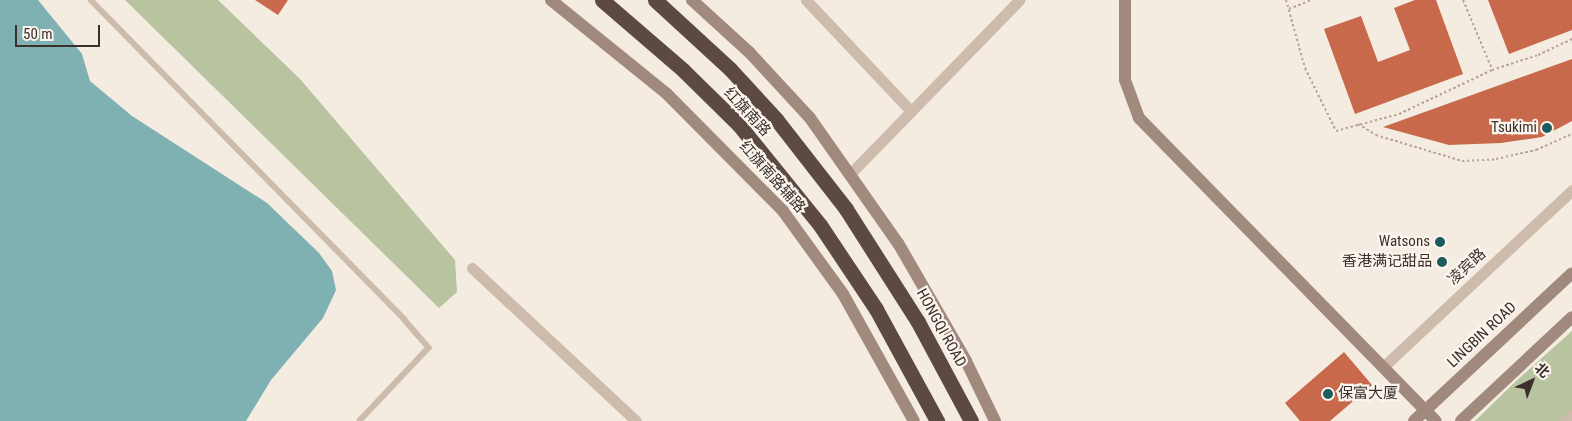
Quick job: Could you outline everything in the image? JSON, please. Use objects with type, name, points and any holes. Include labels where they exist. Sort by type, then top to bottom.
[{"type":"highway","name":"红旗南路","points":[[602,0],[683,70],[738,126],[848,264],[910,368],[937,421]]},
{"type":"highway","name":"红旗南路","points":[[655,0],[730,69],[776,119],[846,209],[876,254]]},
{"type":"highway","name":"HONGQI ROAD","points":[[876,254],[918,322],[971,421]]},
{"type":"main road","name":"红旗南路辅路","points":[[551,0],[666,93],[783,212],[843,294],[914,421]]},
{"type":"main road","points":[[692,0],[750,53],[810,118],[913,269],[966,361],[995,421]]},
{"type":"main road","points":[[1125,0],[1125,80],[1139,118],[1436,421]]},
{"type":"main road","name":"LINGBIN ROAD","points":[[1414,421],[1572,273]]},
{"type":"main road","points":[[1461,421],[1572,317]]},
{"type":"street","points":[[806,0],[911,111]]},
{"type":"street","points":[[850,174],[1019,0]]},
{"type":"street","name":"凌宾路","points":[[1383,366],[1572,190]]},
{"type":"street","points":[[472,268],[636,421]]},
{"type":"street","points":[[1565,421],[1572,415]]},
{"type":"lane","points":[[91,0],[404,319],[429,348],[360,421]]},
{"type":"path","points":[[1286,0],[1306,68],[1336,132],[1358,124],[1399,114],[1492,70],[1538,55],[1572,39]]},
{"type":"path","points":[[1289,9],[1311,0]]},
{"type":"path","points":[[1463,0],[1492,70]]},
{"type":"path","points":[[1358,124],[1376,135],[1462,161],[1496,159],[1536,150],[1572,134]]},
{"type":"green space","points":[[125,0],[218,0],[300,79],[455,260],[457,292],[439,308]]},
{"type":"green space","points":[[1572,331],[1572,421],[1475,421],[1515,382]]},
{"type":"water","points":[[0,0],[38,0],[82,54],[90,81],[132,116],[267,203],[319,253],[332,271],[336,290],[323,318],[271,380],[246,421],[0,421]]},
{"type":"building","points":[[255,0],[288,0],[278,15]]},
{"type":"building","points":[[1415,0],[1436,0],[1463,74],[1355,114],[1324,29],[1361,16],[1378,62],[1410,50],[1394,8]]},
{"type":"building","points":[[1488,0],[1572,0],[1572,30],[1509,54]]},
{"type":"building","points":[[1572,59],[1572,121],[1542,137],[1501,143],[1449,145],[1383,127]]},
{"type":"building","name":"保富大厦","points":[[1344,352],[1372,385],[1330,421],[1300,421],[1285,403]]},
{"type":"place","name":"Tsukimi","points":[[1547,128]]},
{"type":"place","name":"Watsons","points":[[1440,242]]},
{"type":"place","name":"香港满记甜品","points":[[1442,262]]},
{"type":"place","name":"保富大厦","points":[[1328,394]]}]
